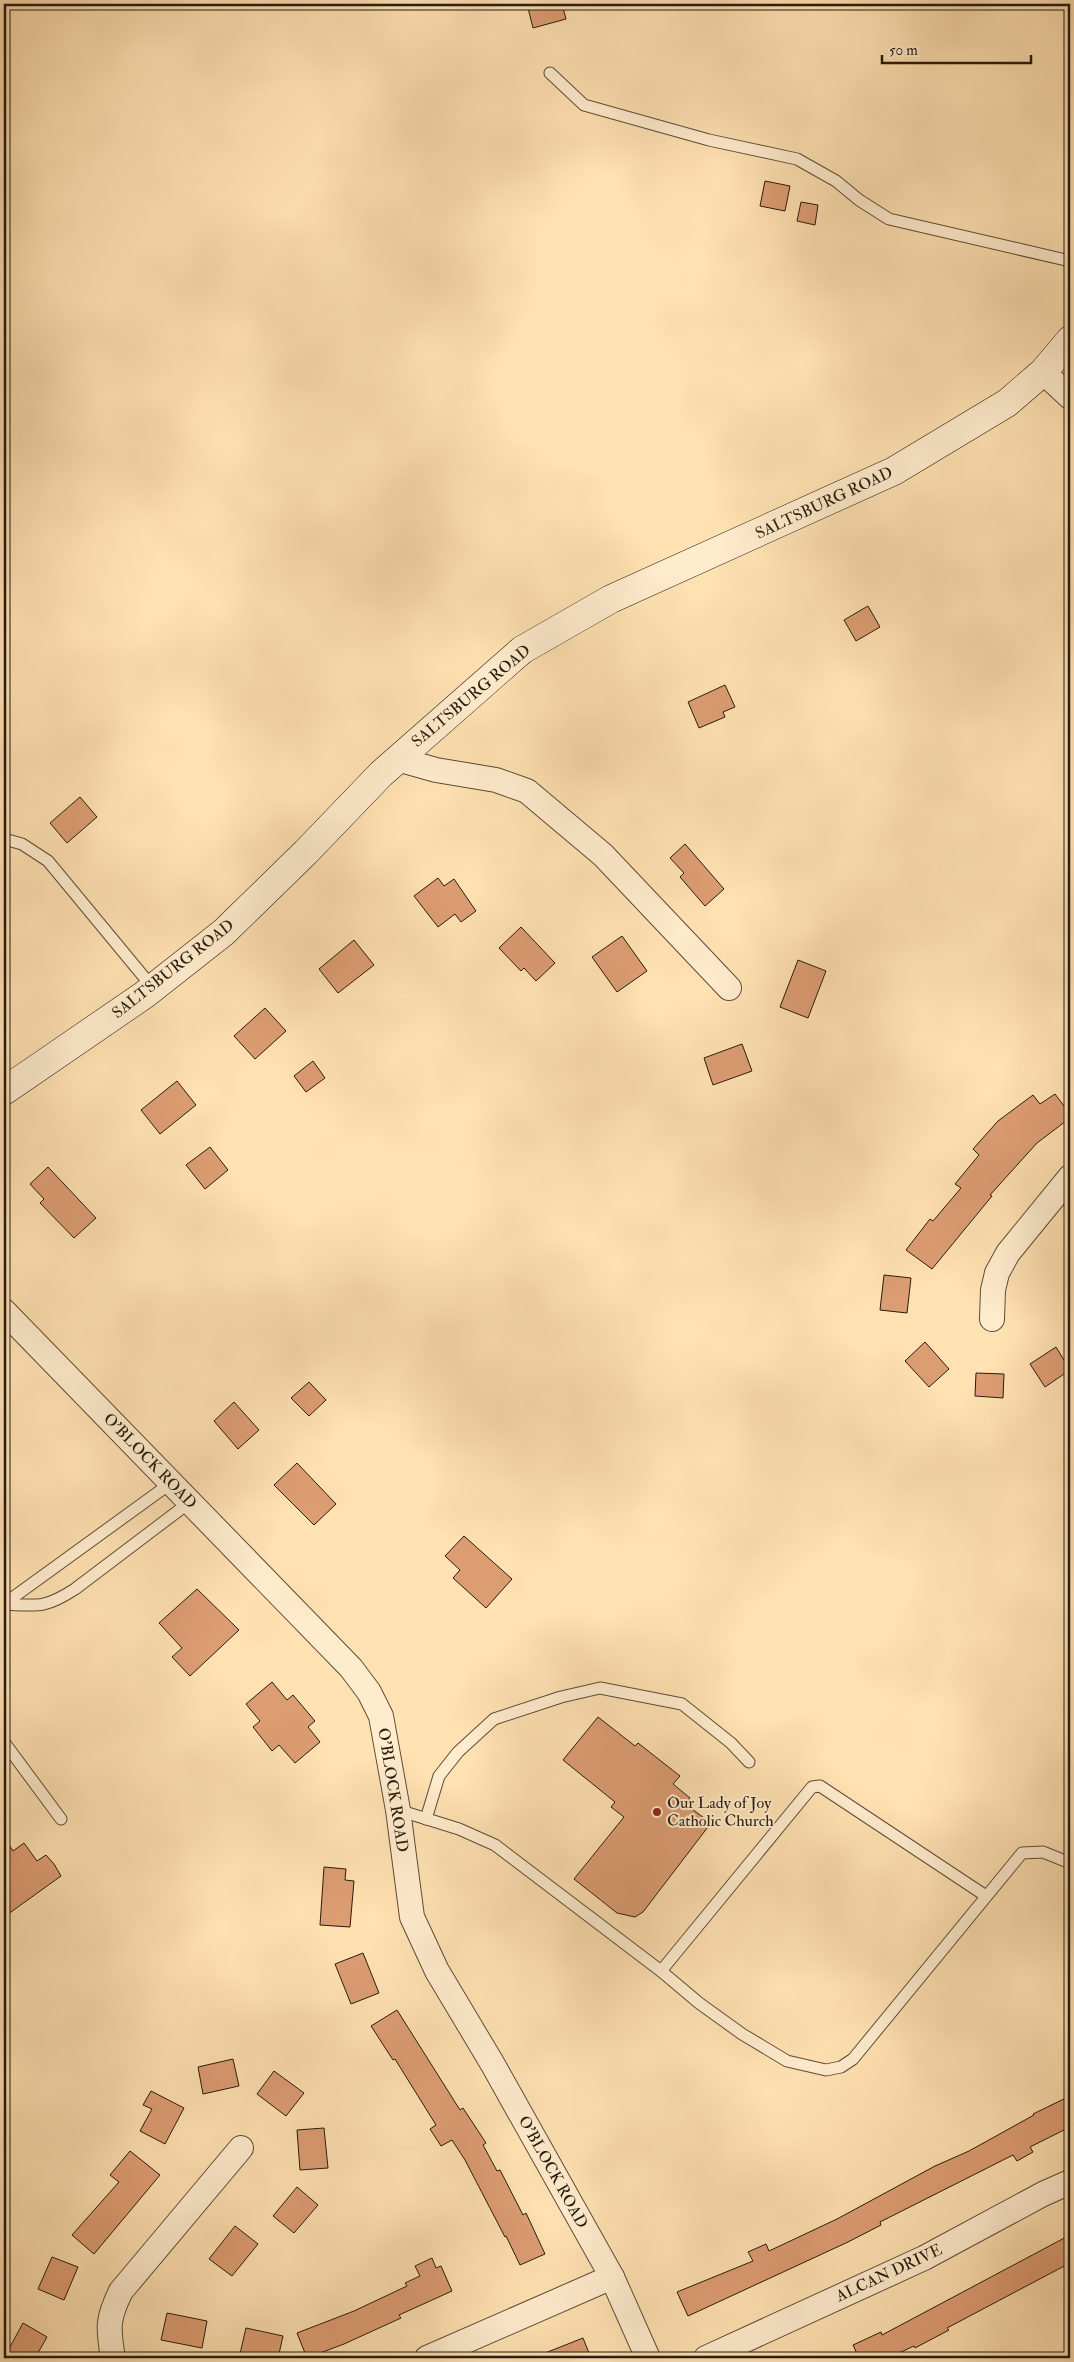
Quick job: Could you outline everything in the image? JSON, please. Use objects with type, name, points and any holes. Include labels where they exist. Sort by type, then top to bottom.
[{"type":"main road","name":"SALTSBURG ROAD","points":[[6,1086],[153,988],[224,932],[397,759],[522,650],[611,599],[894,471],[1007,403],[1043,372],[1070,340]]},
{"type":"street","points":[[1043,372],[1070,397]]},
{"type":"street","points":[[397,759],[436,770],[496,780],[526,791],[603,855],[729,988]]},
{"type":"street","points":[[992,1318],[993,1290],[998,1272],[1008,1253],[1070,1177]]},
{"type":"street","name":"O'BLOCK ROAD","points":[[4,1311],[351,1668],[369,1692],[381,1716],[398,1810],[412,1917],[437,1971],[497,2072],[612,2277],[648,2358]]},
{"type":"street","points":[[113,2358],[109,2331],[111,2312],[121,2291],[241,2148]]},
{"type":"street","name":"ALCAN DRIVE","points":[[706,2358],[924,2258],[1043,2194],[1070,2182]]},
{"type":"street","points":[[427,2358],[612,2277]]},
{"type":"lane","points":[[550,73],[584,105],[709,140],[796,159],[836,181],[860,200],[889,218],[1070,261]]},
{"type":"lane","points":[[4,839],[22,844],[48,861],[153,988]]},
{"type":"lane","points":[[4,1604],[171,1483]]},
{"type":"lane","points":[[4,1604],[40,1606],[57,1601],[190,1502]]},
{"type":"lane","points":[[426,1818],[439,1776],[458,1752],[494,1719],[561,1697],[600,1688],[682,1704],[731,1743],[749,1762]]},
{"type":"lane","points":[[4,1742],[61,1819]]},
{"type":"lane","points":[[661,1971],[812,1787],[820,1786],[986,1896]]},
{"type":"lane","points":[[398,1810],[459,1829],[495,1845],[661,1971],[699,2003],[742,2034],[787,2061],[826,2070],[841,2067],[853,2060],[1022,1853],[1043,1852],[1070,1863]]},
{"type":"building","points":[[527,4],[562,4],[566,19],[533,28]]},
{"type":"building","points":[[765,181],[790,186],[785,211],[760,206]]},
{"type":"building","points":[[801,202],[818,205],[815,225],[797,221]]},
{"type":"building","points":[[868,606],[880,627],[856,641],[844,620]]},
{"type":"building","points":[[725,685],[735,707],[723,712],[725,717],[699,728],[688,702]]},
{"type":"building","points":[[80,797],[97,817],[67,843],[50,823]]},
{"type":"building","points":[[685,844],[724,889],[705,906],[680,877],[684,873],[670,858]]},
{"type":"building","points":[[438,878],[444,886],[454,879],[476,911],[461,922],[455,914],[438,927],[414,896]]},
{"type":"building","points":[[521,927],[555,963],[536,981],[524,968],[521,971],[499,948]]},
{"type":"building","points":[[622,936],[647,971],[617,992],[592,957]]},
{"type":"building","points":[[354,940],[374,965],[338,993],[319,969]]},
{"type":"building","points":[[798,960],[826,971],[808,1018],[780,1007]]},
{"type":"building","points":[[265,1008],[286,1031],[255,1059],[234,1036]]},
{"type":"building","points":[[742,1044],[752,1071],[713,1085],[704,1058]]},
{"type":"building","points":[[313,1061],[325,1078],[306,1092],[294,1076]]},
{"type":"building","points":[[177,1081],[196,1105],[160,1134],[141,1110]]},
{"type":"building","points":[[1055,1094],[1070,1114],[1070,1118],[1037,1143],[990,1195],[992,1196],[932,1269],[906,1250],[930,1219],[933,1221],[961,1188],[955,1184],[979,1155],[973,1149],[998,1121],[1033,1095],[1040,1104]]},
{"type":"building","points":[[210,1147],[228,1170],[205,1189],[186,1165]]},
{"type":"building","points":[[48,1167],[96,1218],[74,1238],[40,1203],[44,1199],[30,1184]]},
{"type":"building","points":[[884,1275],[911,1278],[907,1313],[880,1310]]},
{"type":"building","points":[[925,1342],[949,1369],[929,1387],[905,1361]]},
{"type":"building","points":[[1056,1347],[1070,1370],[1045,1387],[1030,1364]]},
{"type":"building","points":[[976,1373],[1004,1374],[1003,1398],[975,1396]]},
{"type":"building","points":[[309,1382],[326,1400],[309,1416],[291,1398]]},
{"type":"building","points":[[234,1402],[259,1430],[238,1449],[214,1421]]},
{"type":"building","points":[[297,1463],[336,1504],[314,1525],[274,1485]]},
{"type":"building","points":[[464,1536],[512,1579],[486,1608],[453,1578],[460,1570],[445,1556]]},
{"type":"building","points":[[197,1589],[239,1630],[190,1676],[172,1657],[182,1648],[159,1623]]},
{"type":"building","points":[[272,1682],[287,1700],[293,1695],[315,1721],[308,1727],[320,1742],[295,1763],[279,1745],[272,1751],[253,1727],[260,1721],[246,1704]]},
{"type":"building","name":"Our Lady of Joy Catholic Church","points":[[598,1717],[635,1746],[638,1743],[680,1776],[673,1784],[690,1798],[685,1804],[711,1823],[643,1912],[635,1917],[617,1913],[574,1879],[624,1817],[611,1807],[615,1802],[563,1760]]},
{"type":"building","points":[[4,1837],[13,1851],[24,1843],[37,1861],[46,1855],[61,1876],[4,1917]]},
{"type":"building","points":[[324,1867],[346,1869],[345,1880],[354,1881],[350,1927],[320,1925]]},
{"type":"building","points":[[363,1953],[379,1993],[351,2004],[335,1964]]},
{"type":"building","points":[[397,2010],[460,2110],[463,2108],[486,2143],[483,2145],[497,2171],[500,2170],[523,2215],[526,2213],[545,2254],[520,2265],[465,2160],[452,2140],[441,2146],[430,2129],[436,2125],[395,2059],[393,2060],[371,2026]]},
{"type":"building","points":[[233,2059],[239,2086],[203,2094],[198,2067]]},
{"type":"building","points":[[274,2071],[304,2093],[286,2116],[257,2094]]},
{"type":"building","points":[[151,2091],[184,2108],[165,2144],[140,2131],[152,2109],[143,2105]]},
{"type":"building","points":[[1070,2096],[1070,2127],[1030,2147],[1033,2152],[1017,2161],[1013,2155],[880,2222],[881,2225],[848,2242],[688,2316],[677,2292],[753,2261],[748,2252],[766,2244],[769,2251],[837,2219]]},
{"type":"building","points":[[324,2128],[328,2168],[300,2170],[297,2130]]},
{"type":"building","points":[[130,2151],[160,2175],[94,2254],[72,2235],[119,2182],[110,2175]]},
{"type":"building","points":[[297,2187],[318,2205],[294,2233],[273,2216]]},
{"type":"building","points":[[235,2226],[258,2244],[232,2276],[209,2259]]},
{"type":"building","points":[[1070,2235],[1070,2263],[947,2328],[949,2330],[915,2348],[914,2346],[888,2358],[859,2358],[853,2345],[881,2332],[882,2335]]},
{"type":"building","points":[[52,2257],[78,2267],[64,2300],[38,2289]]},
{"type":"building","points":[[432,2258],[436,2268],[441,2266],[452,2291],[399,2315],[401,2318],[344,2344],[307,2358],[297,2333],[354,2311],[407,2286],[405,2283],[420,2276],[415,2266]]},
{"type":"building","points":[[167,2313],[207,2321],[202,2348],[161,2340]]},
{"type":"building","points":[[23,2323],[47,2337],[35,2358],[4,2358]]},
{"type":"building","points":[[246,2328],[283,2336],[278,2358],[239,2358]]},
{"type":"building","points":[[583,2338],[591,2358],[535,2358],[535,2357]]},
{"type":"place","name":"Our Lady of Joy Catholic Church","points":[[657,1812]]}]
